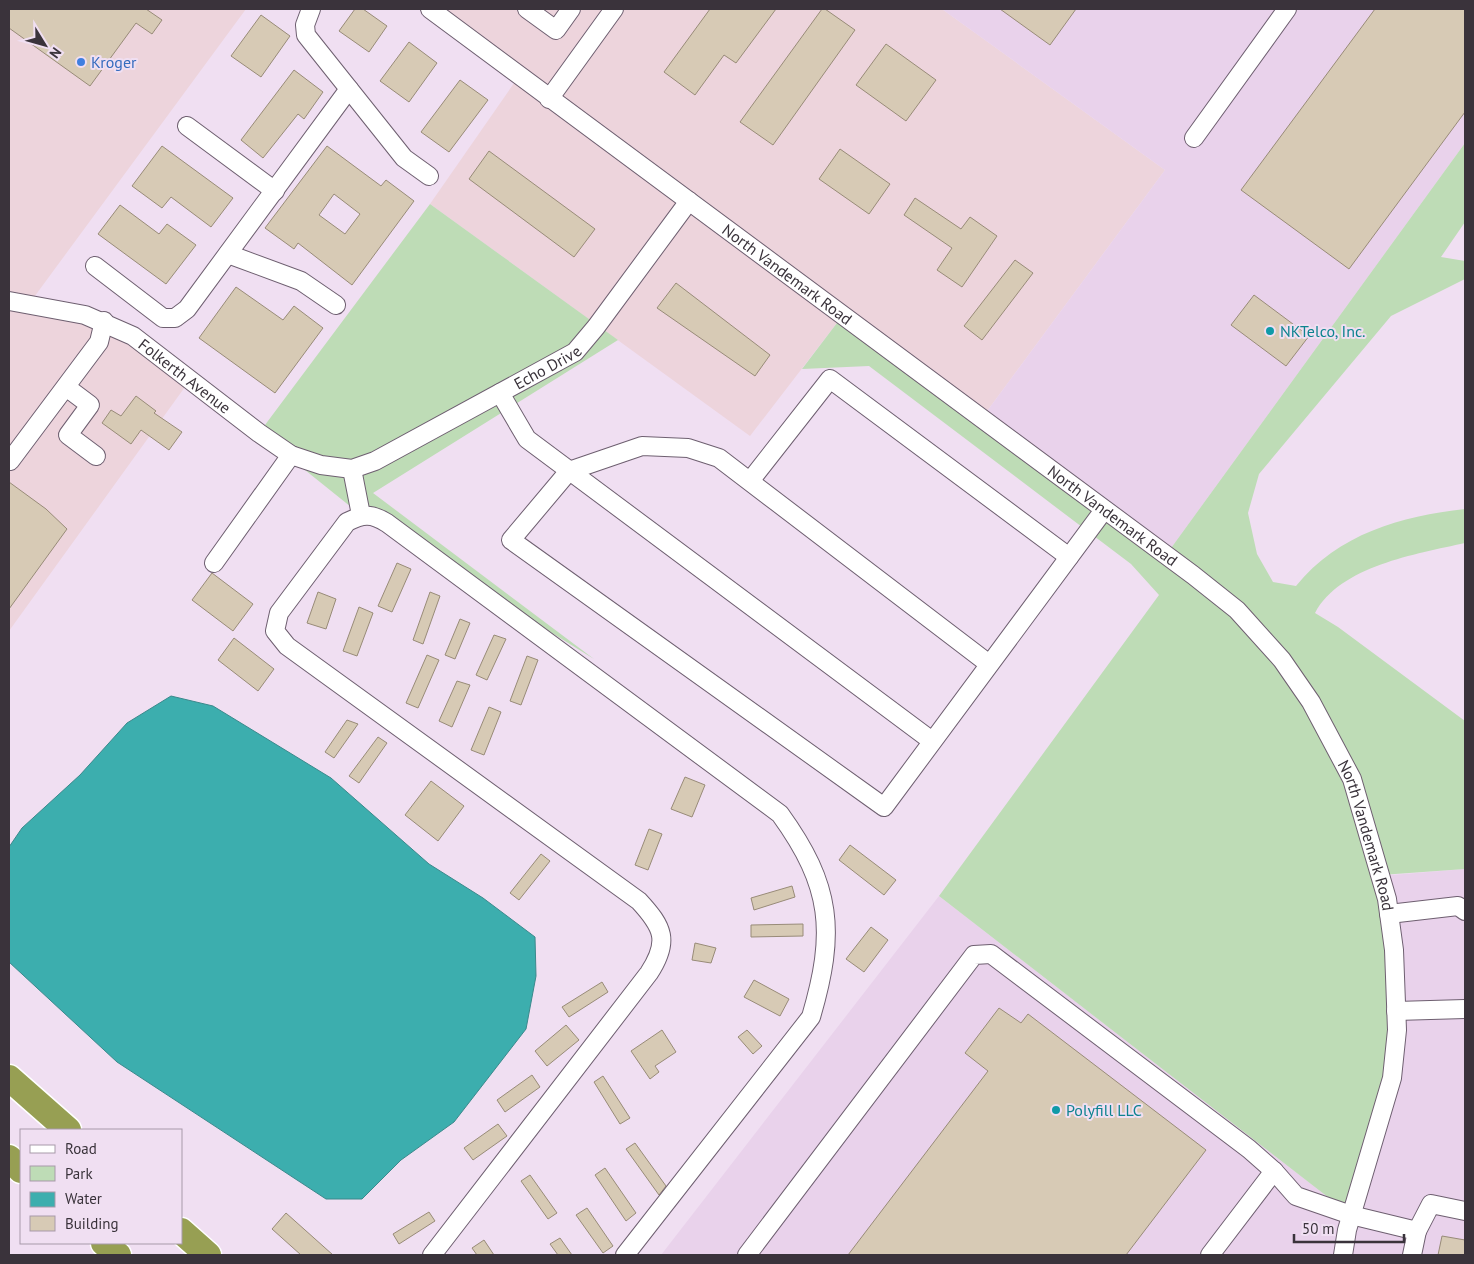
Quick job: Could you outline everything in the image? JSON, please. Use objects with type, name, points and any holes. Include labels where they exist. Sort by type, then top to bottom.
[{"type":"highway","points":[[9,1078],[67,1129]]},
{"type":"highway","points":[[9,1158],[20,1169]]},
{"type":"highway","points":[[182,1232],[208,1255]]},
{"type":"highway","points":[[105,1244],[118,1255]]},
{"type":"street","points":[[311,9],[305,25],[306,36],[404,158],[430,176]]},
{"type":"street","name":"North Vandemark Road","points":[[430,9],[1238,610],[1282,660],[1311,702],[1352,779],[1387,899],[1394,950],[1397,1030],[1392,1078],[1351,1215],[1343,1255]]},
{"type":"street","points":[[527,9],[556,30],[571,9]]},
{"type":"street","points":[[1194,138],[1287,9]]},
{"type":"street","points":[[549,99],[610,10]]},
{"type":"street","points":[[94,266],[163,318],[175,318],[187,309],[349,90]]},
{"type":"street","points":[[187,126],[275,190]]},
{"type":"street","name":"Echo Drive","points":[[352,469],[375,461],[575,352],[596,327],[689,201]]},
{"type":"street","points":[[228,254],[301,281],[336,305]]},
{"type":"street","name":"Folkerth Avenue","points":[[9,301],[65,309],[104,321],[133,336],[259,433],[291,455],[321,465],[352,469]]},
{"type":"street","points":[[10,461],[99,342],[104,321]]},
{"type":"street","points":[[750,481],[830,379],[1069,557]]},
{"type":"street","points":[[66,388],[90,404],[68,435],[96,456]]},
{"type":"street","points":[[500,393],[526,439],[932,741]]},
{"type":"street","points":[[989,664],[719,458],[688,448],[642,446],[569,471],[511,540],[884,807],[1104,510]]},
{"type":"street","points":[[214,563],[291,455]]},
{"type":"street","points":[[352,469],[361,515]]},
{"type":"street","points":[[432,1255],[649,973],[660,957],[663,937],[656,919],[638,901],[287,646],[275,631],[279,613],[341,529],[347,522],[361,515],[374,515],[387,523],[780,814],[809,859],[822,889],[826,920],[822,979],[810,1017],[625,1255]]},
{"type":"street","points":[[1389,914],[1458,906],[1465,911]]},
{"type":"street","points":[[747,1255],[974,955],[991,954],[1274,1171],[1296,1196],[1351,1215],[1417,1231]]},
{"type":"street","points":[[1396,1011],[1465,1009]]},
{"type":"street","points":[[1210,1255],[1274,1171]]},
{"type":"street","points":[[1412,1255],[1417,1231],[1431,1204],[1465,1212]]},
{"type":"shaded area","points":[[9,9],[246,9],[29,304],[85,314],[190,380],[9,631]]},
{"type":"shaded area","points":[[430,9],[942,9],[1165,170],[982,418],[843,315],[750,436],[430,204],[519,76]]},
{"type":"shaded area","points":[[942,9],[1465,9],[1465,143],[1166,555],[982,418],[1165,170]]},
{"type":"shaded area","points":[[1465,869],[1465,1255],[661,1255],[939,896],[1351,1215],[1380,876]]},
{"type":"green space","points":[[1465,143],[1465,222],[1441,257],[1465,261],[1465,279],[1391,316],[1259,474],[1248,513],[1257,554],[1273,582],[1296,586],[1331,553],[1372,531],[1418,517],[1465,509],[1465,543],[1381,564],[1361,573],[1342,584],[1327,597],[1315,613],[1338,627],[1465,721],[1465,869],[1381,875],[1397,1030],[1351,1215],[939,896],[1159,595],[1131,564],[869,366],[802,369],[843,315],[1166,555]]},
{"type":"green space","points":[[430,204],[618,340],[373,493],[594,659],[361,515],[259,433]]},
{"type":"water","points":[[171,696],[213,706],[331,778],[429,864],[483,898],[535,937],[536,976],[526,1029],[454,1122],[401,1160],[362,1199],[326,1199],[117,1062],[9,962],[9,847],[22,828],[80,775],[127,723]]},
{"type":"building","name":"Kroger","points":[[9,9],[146,9],[162,20],[152,34],[136,23],[90,86],[9,28]]},
{"type":"building","points":[[355,9],[363,9],[387,26],[369,52],[339,31]]},
{"type":"building","points":[[710,9],[776,9],[736,63],[724,55],[695,95],[664,72]]},
{"type":"building","points":[[822,9],[825,9],[855,30],[773,145],[740,122]]},
{"type":"building","points":[[1000,9],[1076,9],[1050,45]]},
{"type":"building","points":[[1375,9],[1465,9],[1465,112],[1349,269],[1241,190]]},
{"type":"building","points":[[261,15],[290,36],[261,77],[231,56]]},
{"type":"building","points":[[409,42],[437,63],[409,102],[380,81]]},
{"type":"building","points":[[886,44],[936,80],[906,121],[856,85]]},
{"type":"building","points":[[294,70],[323,92],[304,119],[298,114],[263,158],[241,140]]},
{"type":"building","points":[[460,80],[488,100],[449,152],[421,132]]},
{"type":"building","points":[[162,146],[233,198],[211,227],[171,197],[162,208],[132,186]]},
{"type":"building","points":[[327,146],[381,186],[386,180],[414,201],[352,285],[298,243],[294,249],[265,228]],"holes":[[[334,194],[360,214],[345,234],[319,215]]]},
{"type":"building","points":[[840,149],[890,184],[869,214],[819,179]]},
{"type":"building","points":[[489,151],[595,229],[574,257],[469,179]]},
{"type":"building","points":[[915,198],[961,229],[970,217],[997,236],[962,287],[937,270],[952,248],[904,215]]},
{"type":"building","points":[[120,205],[159,234],[167,224],[196,245],[166,284],[98,234]]},
{"type":"building","points":[[1015,260],[1033,273],[982,340],[964,326]]},
{"type":"building","points":[[676,283],[770,355],[755,376],[657,308]]},
{"type":"building","points":[[236,287],[283,320],[294,306],[323,328],[275,393],[199,338]]},
{"type":"building","name":"NKTelco, Inc.","points":[[1254,295],[1309,336],[1286,366],[1231,325]]},
{"type":"building","points":[[136,396],[156,411],[154,413],[182,432],[169,450],[141,430],[131,444],[102,423],[111,410],[121,416]]},
{"type":"building","points":[[9,482],[46,509],[67,529],[9,609]]},
{"type":"building","points":[[397,563],[411,569],[392,612],[378,606]]},
{"type":"building","points":[[212,573],[253,604],[233,631],[192,600]]},
{"type":"building","points":[[318,592],[336,599],[326,629],[307,623]]},
{"type":"building","points":[[430,592],[440,596],[423,644],[413,640]]},
{"type":"building","points":[[359,607],[373,613],[357,656],[343,651]]},
{"type":"building","points":[[460,619],[470,623],[455,659],[445,655]]},
{"type":"building","points":[[494,635],[506,639],[487,680],[476,675]]},
{"type":"building","points":[[234,638],[274,669],[258,691],[218,660]]},
{"type":"building","points":[[427,655],[439,660],[418,708],[406,703]]},
{"type":"building","points":[[527,656],[538,660],[521,705],[510,701]]},
{"type":"building","points":[[457,681],[470,685],[452,727],[439,721]]},
{"type":"building","points":[[489,707],[501,712],[484,755],[471,750]]},
{"type":"building","points":[[347,720],[358,724],[334,758],[325,752]]},
{"type":"building","points":[[378,737],[387,743],[359,783],[349,776]]},
{"type":"building","points":[[685,777],[705,785],[692,817],[671,809]]},
{"type":"building","points":[[431,781],[464,806],[438,841],[405,815]]},
{"type":"building","points":[[649,829],[662,834],[648,870],[635,865]]},
{"type":"building","points":[[850,845],[896,880],[884,895],[839,860]]},
{"type":"building","points":[[541,854],[550,861],[519,900],[510,893]]},
{"type":"building","points":[[792,886],[795,897],[754,910],[751,898]]},
{"type":"building","points":[[803,924],[803,936],[751,937],[751,925]]},
{"type":"building","points":[[871,927],[888,940],[864,972],[846,959]]},
{"type":"building","points":[[695,943],[716,948],[711,963],[692,960]]},
{"type":"building","points":[[754,980],[789,999],[780,1016],[744,997]]},
{"type":"building","points":[[602,982],[608,992],[569,1017],[562,1007]]},
{"type":"building","name":"Polyfill LLC","points":[[999,1008],[1021,1023],[1028,1014],[1206,1150],[1126,1255],[848,1255],[988,1071],[965,1053]]},
{"type":"building","points":[[566,1025],[579,1040],[547,1066],[535,1051]]},
{"type":"building","points":[[662,1030],[676,1052],[655,1066],[659,1072],[650,1079],[631,1051]]},
{"type":"building","points":[[747,1030],[762,1046],[753,1054],[738,1037]]},
{"type":"building","points":[[532,1075],[540,1087],[505,1112],[497,1100]]},
{"type":"building","points":[[603,1076],[630,1118],[620,1124],[594,1082]]},
{"type":"building","points":[[498,1124],[507,1136],[473,1160],[464,1148]]},
{"type":"building","points":[[635,1143],[666,1186],[659,1195],[626,1149]]},
{"type":"building","points":[[605,1168],[636,1213],[626,1221],[595,1175]]},
{"type":"building","points":[[530,1175],[557,1213],[548,1219],[521,1181]]},
{"type":"building","points":[[587,1208],[613,1246],[603,1253],[576,1215]]},
{"type":"building","points":[[429,1212],[435,1221],[399,1244],[393,1234]]},
{"type":"building","points":[[286,1213],[333,1255],[301,1255],[272,1229]]},
{"type":"building","points":[[1442,1236],[1465,1240],[1465,1255],[1438,1255]]},
{"type":"building","points":[[560,1238],[572,1255],[558,1255],[550,1244]]},
{"type":"building","points":[[484,1240],[494,1255],[477,1255],[472,1248]]},
{"type":"place","name":"Kroger","points":[[81,62]]},
{"type":"place","name":"NKTelco, Inc.","points":[[1270,331]]},
{"type":"place","name":"Polyfill LLC","points":[[1056,1110]]}]
